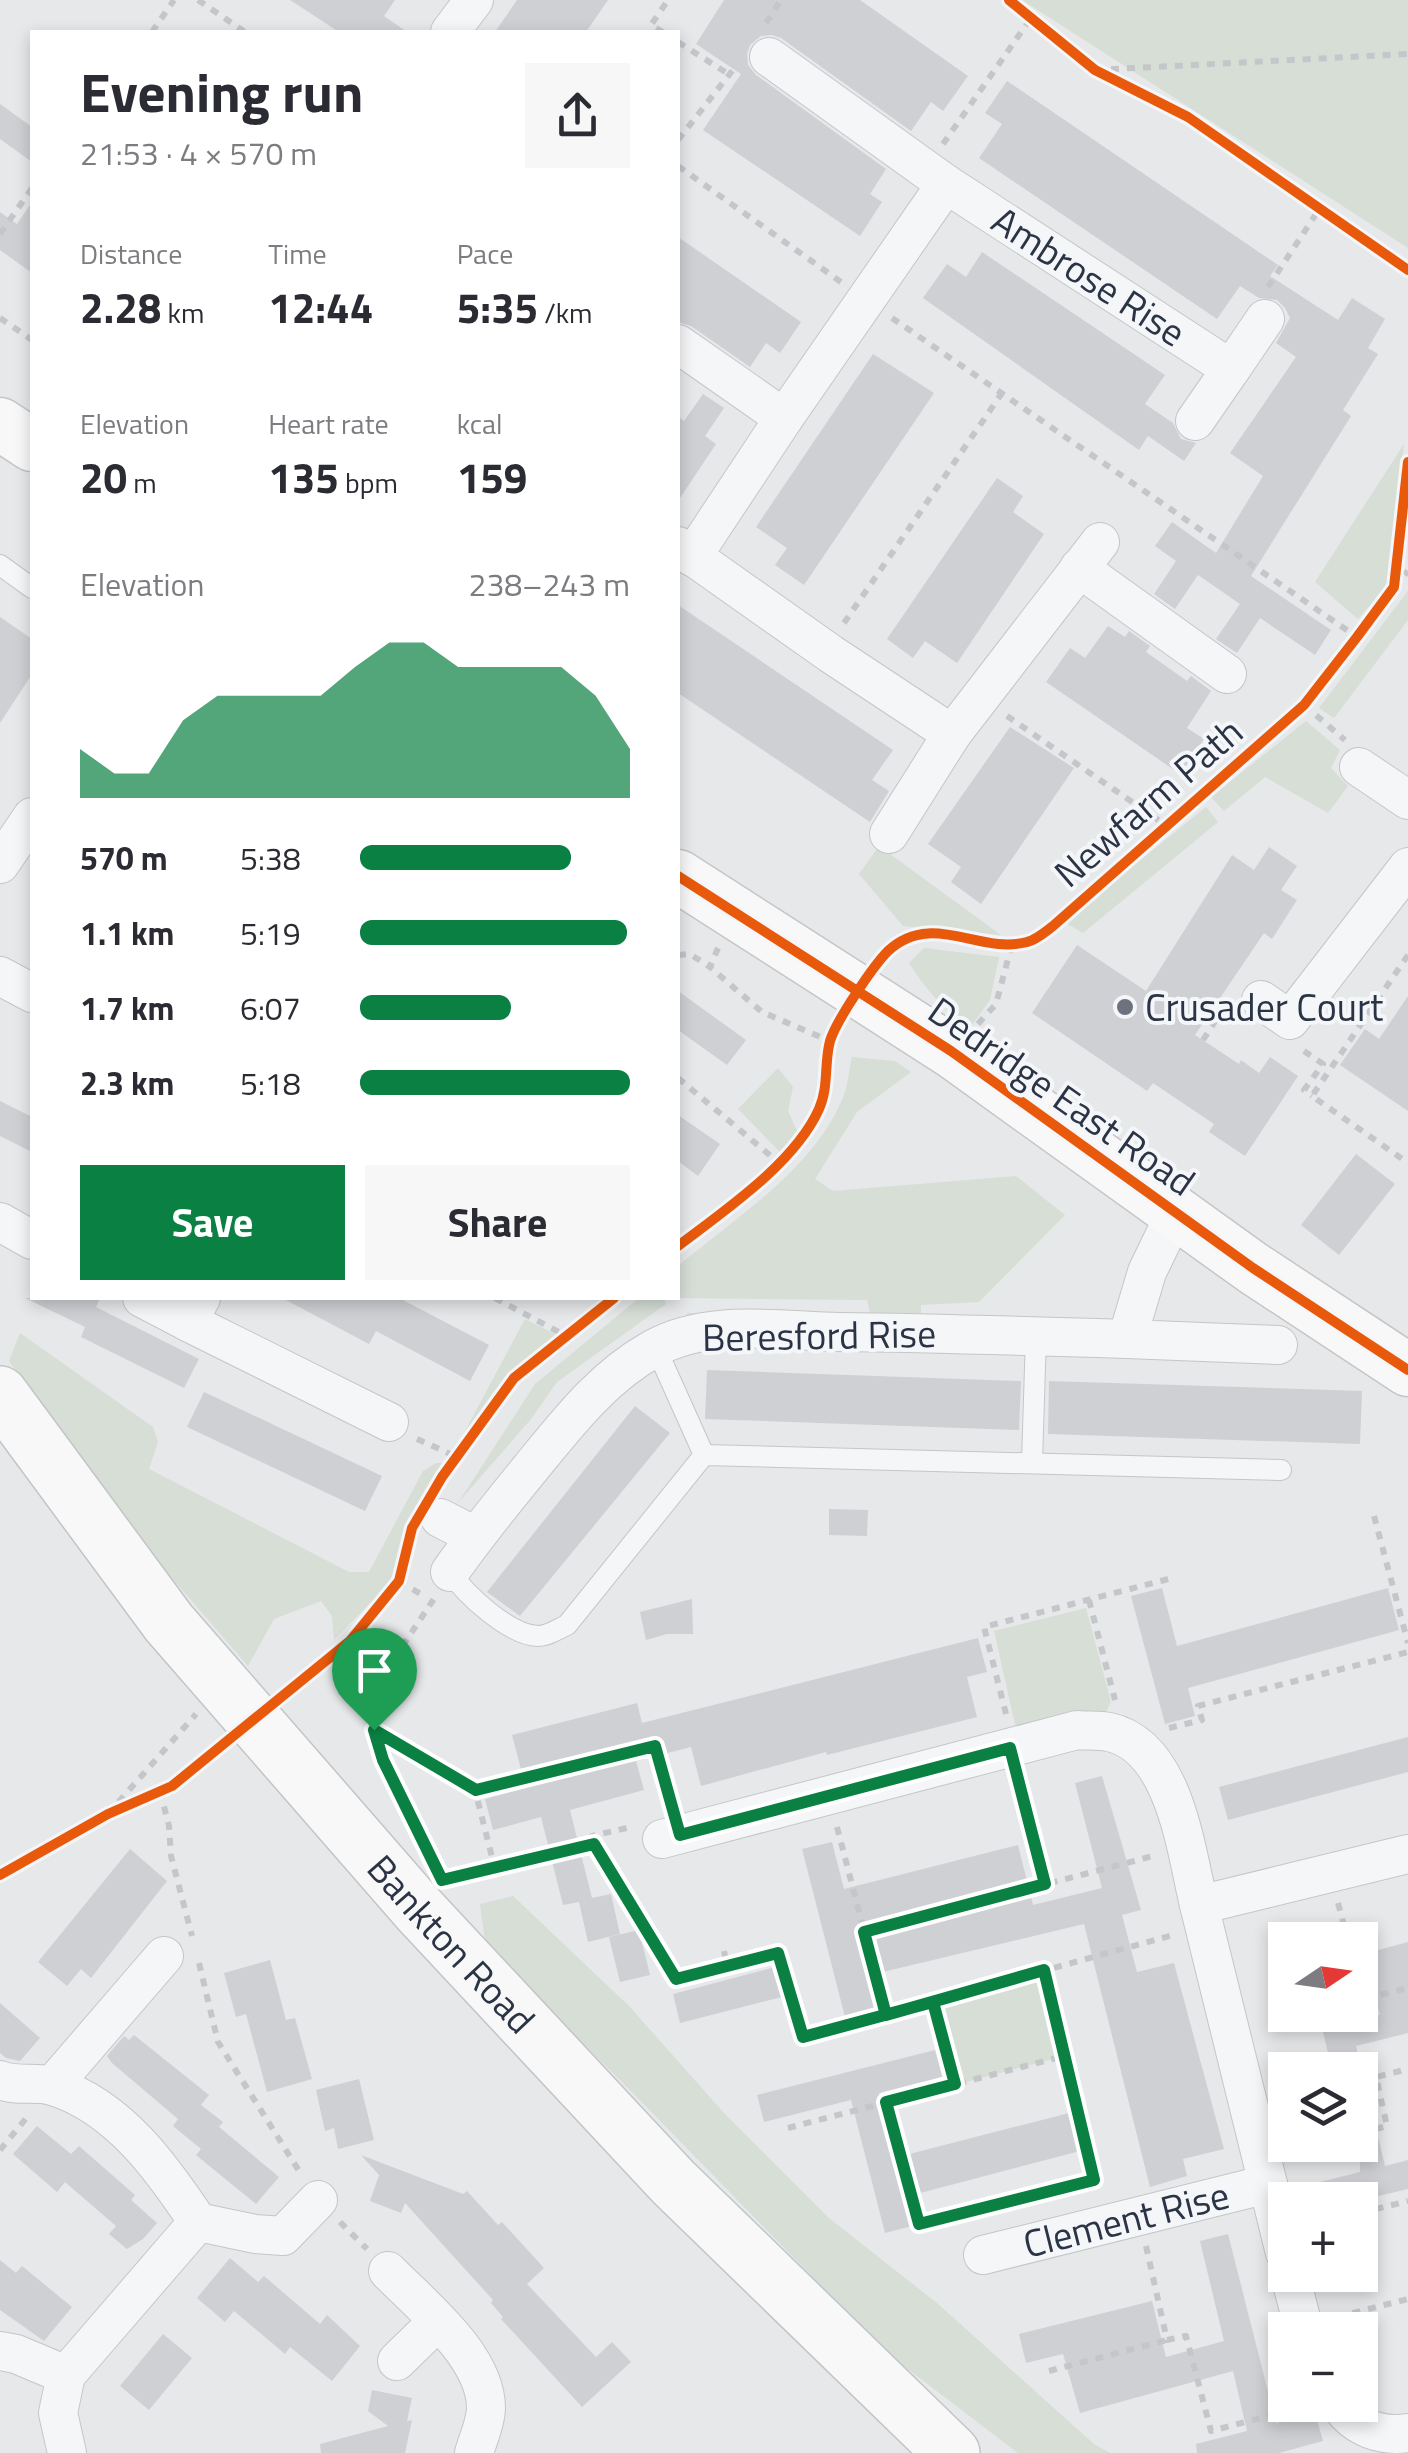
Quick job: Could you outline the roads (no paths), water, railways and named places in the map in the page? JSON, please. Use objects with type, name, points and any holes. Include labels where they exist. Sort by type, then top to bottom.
[{"type":"main road","name":"Bankton Road","points":[[0,1394],[169,1622],[222,1685],[430,1895],[673,2182],[952,2453]]},
{"type":"street","name":"Ambrose Rise","points":[[758,48],[936,176],[1231,369]]},
{"type":"street","points":[[936,176],[867,301],[685,552],[952,734]]},
{"type":"street","points":[[1195,421],[1265,319]]},
{"type":"street","points":[[680,345],[784,418]]},
{"type":"street","points":[[0,424],[30,444]]},
{"type":"street","points":[[889,834],[952,734],[1090,555],[1226,674]]},
{"type":"street","points":[[1360,766],[1408,800]]},
{"type":"street","points":[[0,864],[30,820]]},
{"type":"street","points":[[1261,1000],[1290,1020],[1408,866]]},
{"type":"street","name":"Dedridge East Road","points":[[680,877],[951,1051],[1252,1268],[1401,1352]]},
{"type":"street","points":[[0,976],[30,992]]},
{"type":"street","points":[[1127,1339],[1147,1272],[1176,1212]]},
{"type":"street","points":[[0,1222],[30,1239]]},
{"type":"street","points":[[151,1300],[195,1310],[389,1422]]},
{"type":"street","name":"Beresford Rise","points":[[450,1572],[585,1402],[656,1348],[692,1334],[748,1329],[905,1330],[1278,1345]]},
{"type":"street","points":[[440,1518],[475,1536]]},
{"type":"street","name":"Clement Rise","points":[[671,1837],[1077,1730],[1127,1740],[1162,1776],[1185,1847],[1268,2184],[983,2255]]},
{"type":"street","points":[[1202,1916],[1408,1854]]},
{"type":"street","points":[[52,2086],[164,1956]]},
{"type":"street","points":[[0,2080],[52,2086],[106,2114],[157,2161],[198,2222],[283,2236],[318,2200]]},
{"type":"street","points":[[67,2453],[58,2413],[66,2375],[198,2222]]},
{"type":"street","points":[[388,2271],[471,2360],[482,2383],[486,2411],[474,2453]]},
{"type":"street","points":[[398,2361],[437,2322]]},
{"type":"street","points":[[0,2351],[66,2375]]},
{"type":"street","points":[[1360,2422],[1397,2435]]},
{"type":"lane","points":[[0,565],[30,587]]},
{"type":"lane","points":[[1032,1462],[1036,1336]]},
{"type":"lane","points":[[656,1348],[704,1455]]},
{"type":"lane","points":[[704,1455],[1281,1470]]},
{"type":"lane","points":[[450,1572],[463,1590],[520,1634],[542,1636],[567,1625],[704,1455]]},
{"type":"place","name":"Crusader Court","points":[[1125,1007]]}]
